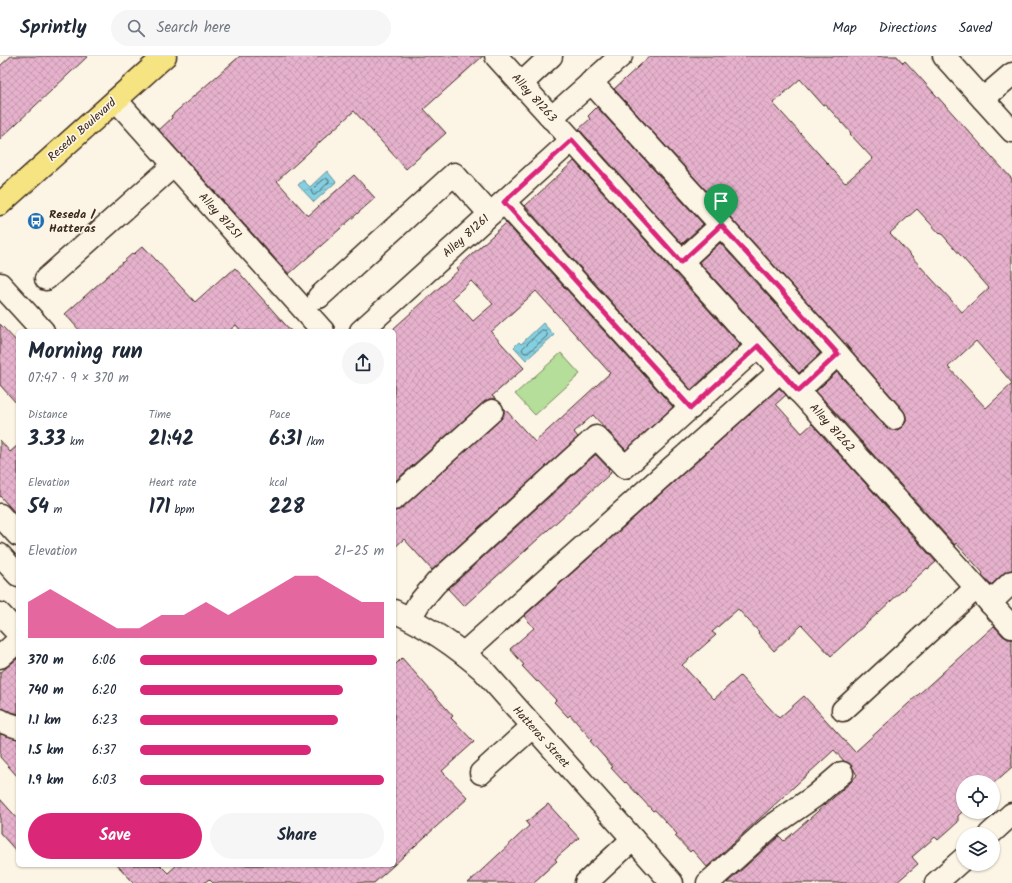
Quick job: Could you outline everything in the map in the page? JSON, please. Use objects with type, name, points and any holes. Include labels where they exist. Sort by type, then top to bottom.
[{"type":"main road","name":"Reseda Boulevard","points":[[0,204],[165,56]]},
{"type":"street","name":"Alley 81263","points":[[496,56],[572,140]]},
{"type":"street","points":[[521,84],[551,56]]},
{"type":"street","points":[[551,118],[621,56]]},
{"type":"street","points":[[944,56],[1012,132]]},
{"type":"street","points":[[983,99],[1012,74]]},
{"type":"street","points":[[591,82],[838,354],[894,418]]},
{"type":"street","name":"Alley 81251","points":[[116,100],[321,329]]},
{"type":"street","name":"Alley 81261","points":[[363,329],[572,140]]},
{"type":"street","name":"Alley 81262","points":[[572,140],[1012,627]]},
{"type":"street","points":[[46,279],[174,165]]},
{"type":"street","points":[[319,297],[454,174],[497,208],[691,408]]},
{"type":"street","points":[[681,262],[721,225]]},
{"type":"street","points":[[0,284],[41,329]]},
{"type":"street","points":[[402,614],[419,603],[436,583],[596,437],[625,467],[758,346]]},
{"type":"street","points":[[798,391],[838,354]]},
{"type":"street","points":[[464,653],[780,371]]},
{"type":"street","points":[[396,497],[492,411]]},
{"type":"street","points":[[0,515],[16,533]]},
{"type":"street","points":[[0,555],[16,573]]},
{"type":"street","points":[[843,710],[983,595],[1012,582]]},
{"type":"street","name":"Hatteras Street","points":[[402,614],[446,639],[483,670],[672,883]]},
{"type":"street","points":[[0,657],[10,628]]},
{"type":"street","points":[[0,720],[16,726]]},
{"type":"street","points":[[482,773],[532,727]]},
{"type":"street","points":[[708,883],[769,828],[815,796],[842,773]]},
{"type":"street","points":[[998,827],[1012,814]]},
{"type":"street","points":[[586,883],[633,839]]},
{"type":"street","points":[[936,883],[956,865]]},
{"type":"green space","points":[[561,353],[580,374],[535,415],[515,394]]},
{"type":"water","points":[[327,171],[336,182],[314,202],[298,185],[303,180],[310,187]]},
{"type":"water","points":[[543,323],[554,335],[526,360],[514,347],[519,342],[521,344]]},
{"type":"building","points":[[11,56],[88,56],[0,139],[0,66]]},
{"type":"building","points":[[240,56],[483,56],[424,109],[446,133],[406,169],[354,111],[277,181],[308,216],[354,175],[375,198],[289,274],[159,130],[172,118],[171,116]]},
{"type":"building","points":[[650,56],[897,56],[903,63],[905,61],[1012,179],[1012,383],[976,341],[948,367],[986,408],[1012,384],[1012,570],[1004,573],[991,585],[982,575],[983,573],[956,543],[955,545],[816,391],[837,372],[890,430],[897,430],[906,422],[906,416],[903,410],[847,346],[614,89]],"holes":[[[800,79],[823,105],[825,104],[873,159],[845,183],[773,103]],[[917,209],[940,234],[941,233],[989,288],[962,312],[890,233]]]},
{"type":"building","points":[[597,107],[703,224],[682,244],[579,129],[590,119],[588,116]]},
{"type":"building","points":[[574,161],[740,345],[691,390],[525,206]]},
{"type":"building","points":[[506,223],[673,407],[626,450],[593,415],[574,432],[578,437],[432,570],[404,539],[396,546],[396,510],[402,508],[500,420],[504,414],[504,408],[535,442],[610,373],[536,291],[491,332],[524,368],[492,396],[496,399],[489,399],[484,402],[396,480],[396,329],[394,328],[459,270],[457,268]],"holes":[[[471,281],[493,304],[473,321],[452,298]]]},
{"type":"building","points":[[720,243],[820,353],[799,373],[699,262]]},
{"type":"building","points":[[143,246],[195,302],[235,268],[289,329],[239,329],[236,325],[231,329],[78,329],[65,314],[133,253],[134,254]]},
{"type":"building","points":[[0,324],[16,341],[16,403],[0,385]]},
{"type":"building","points":[[779,388],[786,395],[776,404],[802,433],[812,424],[936,562],[928,569],[927,568],[831,656],[802,625],[774,651],[738,609],[712,632],[716,635],[682,665],[714,699],[740,676],[779,718],[804,696],[855,752],[994,626],[1003,636],[1008,639],[1012,639],[1012,767],[1000,778],[1000,775],[956,775],[956,819],[958,819],[958,822],[938,840],[935,837],[912,857],[918,864],[896,883],[727,883],[779,836],[784,841],[850,783],[857,775],[851,765],[844,761],[834,750],[707,867],[692,850],[690,852],[675,836],[677,834],[655,810],[653,811],[611,768],[613,767],[590,741],[592,740],[570,715],[568,717],[554,702],[556,700],[522,666],[524,665],[510,649],[534,628],[524,616]]},
{"type":"building","points":[[0,440],[10,452],[16,447],[16,514],[0,496]]},
{"type":"building","points":[[595,455],[611,473],[464,606],[448,589]]},
{"type":"building","points":[[402,658],[453,716],[451,718],[474,742],[442,771],[468,798],[396,863],[396,664]]},
{"type":"building","points":[[16,660],[16,713],[0,708],[0,673]]},
{"type":"building","points":[[0,734],[16,738],[16,775],[0,757]]},
{"type":"building","points":[[0,799],[16,817],[16,851],[0,833]]},
{"type":"building","points":[[548,804],[579,838],[555,859],[557,861],[533,883],[468,883],[529,826],[526,822]]},
{"type":"building","points":[[119,867],[162,867],[168,873],[175,867],[392,867],[374,883],[213,883],[209,879],[204,883],[134,883]]},
{"type":"place","name":"Reseda / Hatteras","points":[[36,221]]},
{"type":"route","points":[[572,140],[681,262],[721,225],[838,354],[798,391],[758,346],[691,408],[504,202],[572,140]]}]
